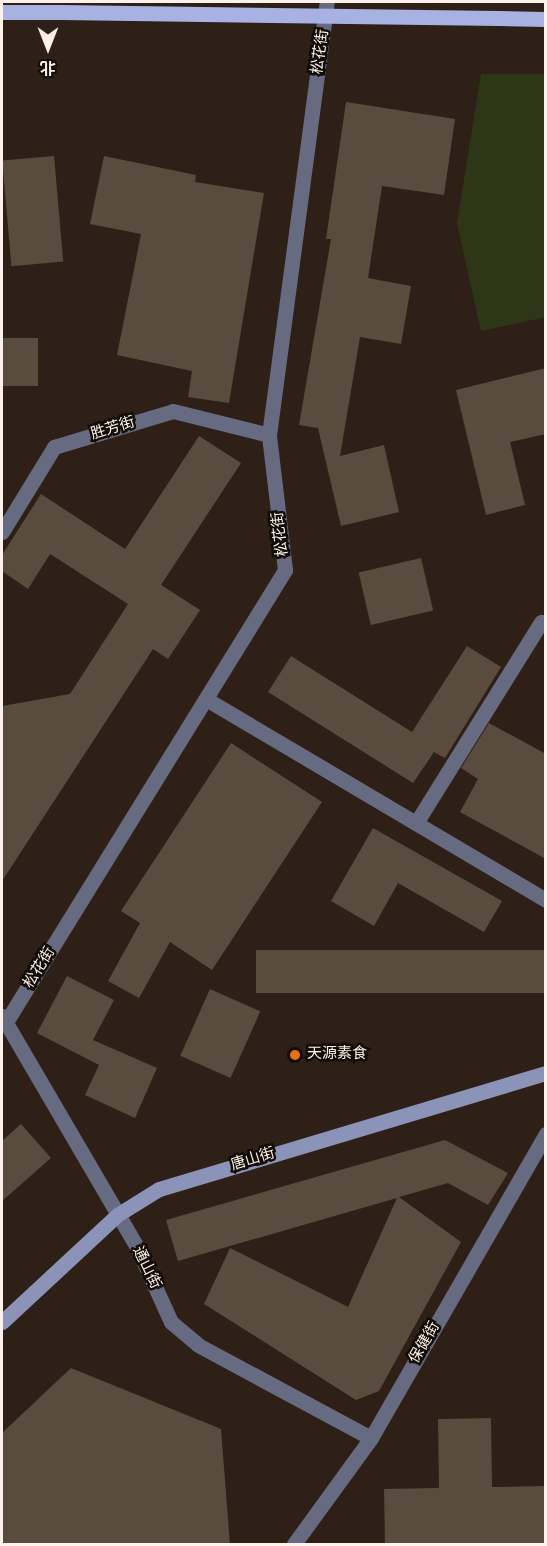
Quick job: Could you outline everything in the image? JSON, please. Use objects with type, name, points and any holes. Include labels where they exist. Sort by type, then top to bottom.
[{"type":"main road","points":[[2,12],[546,19]]},
{"type":"main road","name":"唐山街","points":[[2,1322],[117,1215],[159,1189],[546,1072]]},
{"type":"street","name":"松花街","points":[[3,1020],[285,570],[269,435],[327,2]]},
{"type":"street","name":"胜芳街","points":[[2,532],[54,447],[173,411],[269,435]]},
{"type":"street","points":[[416,823],[541,622]]},
{"type":"street","points":[[206,699],[546,900]]},
{"type":"street","name":"通山街","points":[[3,1020],[137,1247],[171,1322],[198,1345],[371,1438]]},
{"type":"street","name":"保健街","points":[[294,1545],[371,1438],[546,1134]]},
{"type":"green space","points":[[481,74],[545,74],[546,317],[481,331],[457,223]]},
{"type":"building","points":[[346,102],[455,119],[444,195],[382,186],[368,278],[411,286],[401,344],[360,337],[340,456],[384,445],[399,512],[341,526],[318,428],[299,425],[331,239],[326,239]]},
{"type":"building","points":[[54,156],[63,262],[11,266],[2,161]]},
{"type":"building","points":[[104,156],[196,175],[195,182],[264,193],[229,403],[188,397],[192,371],[117,355],[141,234],[90,224]]},
{"type":"building","points":[[2,338],[38,338],[38,386],[2,386]]},
{"type":"building","points":[[546,368],[546,434],[510,442],[525,505],[486,515],[456,390]]},
{"type":"building","points":[[199,436],[241,463],[161,585],[200,610],[168,659],[153,649],[2,881],[2,706],[70,694],[128,604],[50,554],[28,589],[2,571],[2,555],[41,494],[125,549]]},
{"type":"building","points":[[421,558],[433,611],[371,625],[359,572]]},
{"type":"building","points":[[467,646],[501,667],[445,758],[434,752],[413,783],[268,692],[291,656],[412,732]]},
{"type":"building","points":[[489,723],[546,754],[546,859],[460,812],[478,779],[461,768]]},
{"type":"building","points":[[231,743],[322,802],[212,970],[170,942],[139,998],[108,981],[140,923],[121,911]]},
{"type":"building","points":[[373,828],[502,901],[484,932],[398,883],[374,926],[331,901]]},
{"type":"building","points":[[256,950],[546,950],[546,993],[256,993]]},
{"type":"building","points":[[67,976],[114,1000],[93,1040],[157,1068],[135,1118],[85,1095],[99,1065],[37,1033]]},
{"type":"building","points":[[210,989],[260,1011],[231,1078],[180,1056]]},
{"type":"building","points":[[21,1124],[51,1158],[2,1201],[2,1141]]},
{"type":"building","points":[[445,1140],[508,1173],[488,1205],[448,1183],[399,1197],[461,1242],[379,1391],[356,1400],[204,1304],[230,1248],[348,1307],[397,1198],[178,1261],[166,1220]]},
{"type":"building","points":[[71,1368],[221,1429],[230,1545],[2,1545],[2,1433]]},
{"type":"building","points":[[491,1418],[492,1487],[546,1486],[546,1545],[385,1545],[384,1489],[439,1488],[438,1419]]},
{"type":"place","name":"天源素食","points":[[295,1055]]}]
